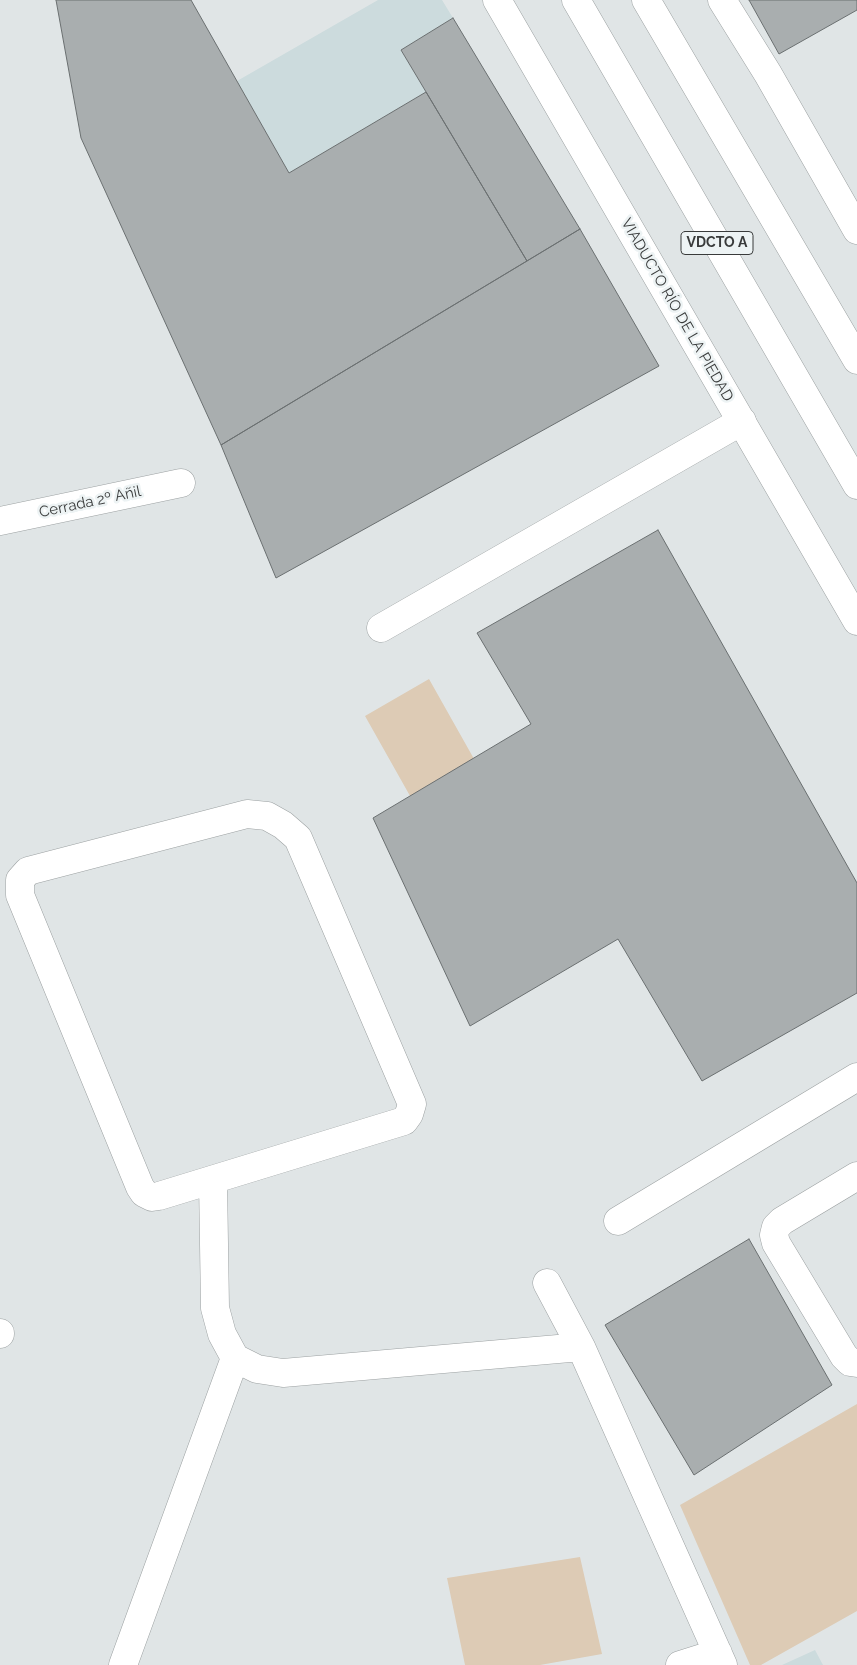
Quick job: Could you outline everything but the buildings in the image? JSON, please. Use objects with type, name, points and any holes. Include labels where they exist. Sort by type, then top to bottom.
[{"type":"main road","name":"VIADUCTO RÍO DE LA PIEDAD","points":[[497,0],[857,621]]},
{"type":"main road","name":"VDCTO A","points":[[576,0],[857,485]]},
{"type":"main road","points":[[646,0],[857,360]]},
{"type":"main road","points":[[722,0],[850,200],[857,230]]},
{"type":"main road","points":[[381,628],[742,421]]},
{"type":"main road","name":"Cerrada 2º Añil","points":[[0,521],[181,483]]},
{"type":"main road","points":[[247,814],[268,816],[283,825],[298,838],[412,1104],[409,1114],[404,1121],[213,1180],[152,1197],[144,1193],[140,1187],[20,895],[20,880],[28,871],[247,814]]},
{"type":"main road","points":[[618,1221],[857,1077]]},
{"type":"main road","points":[[857,1176],[782,1221],[776,1227],[774,1235],[776,1243],[844,1356],[850,1362],[857,1363]]},
{"type":"main road","points":[[213,1180],[215,1308],[222,1334],[235,1358],[257,1369],[283,1373],[581,1347]]},
{"type":"main road","points":[[547,1283],[581,1347],[720,1659],[680,1665]]},
{"type":"main road","points":[[123,1665],[235,1358]]},
{"type":"shaded area","points":[[378,0],[442,0],[453,18],[401,50],[426,92],[289,173],[237,81]]},
{"type":"shaded area","points":[[429,679],[478,766],[414,803],[365,716]]},
{"type":"shaded area","points":[[857,1404],[857,1611],[761,1665],[750,1665],[680,1505]]},
{"type":"shaded area","points":[[580,1557],[602,1654],[540,1665],[465,1665],[447,1578]]},
{"type":"shaded area","points":[[815,1650],[823,1665],[782,1665]]}]
